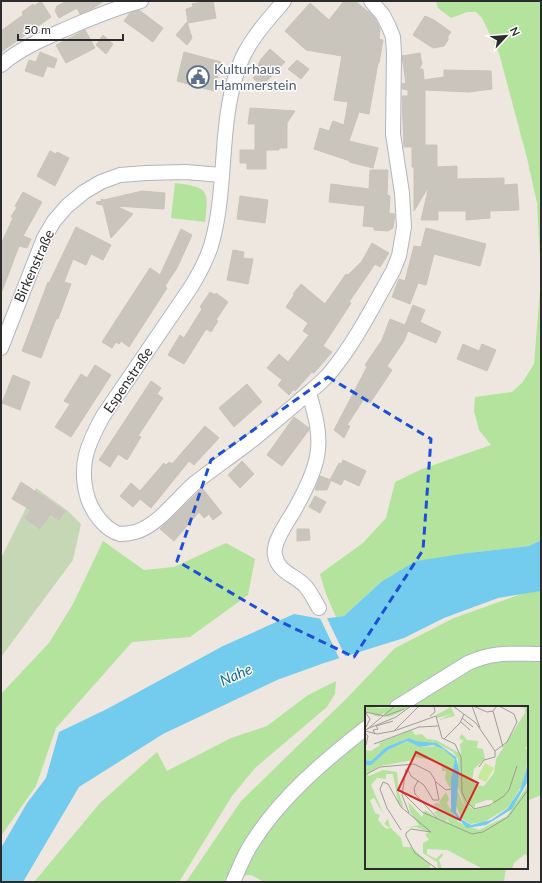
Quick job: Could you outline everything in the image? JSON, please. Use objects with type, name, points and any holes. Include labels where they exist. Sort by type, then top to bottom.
[{"type":"street","points":[[1,65],[14,55],[48,36],[104,12],[141,1]]},
{"type":"street","name":"Espenstraße","points":[[284,1],[257,33],[245,52],[234,81],[228,114],[216,223],[211,247],[203,268],[103,416],[90,438],[85,455],[83,470],[85,490],[91,507],[98,518],[108,528],[120,534],[135,532],[145,528],[159,518],[196,482],[271,425],[328,375],[359,331],[393,271],[399,256],[404,227],[402,193],[393,134],[393,37],[383,15],[371,1]]},
{"type":"street","name":"Birkenstraße","points":[[1,348],[44,238],[54,221],[67,206],[84,192],[101,182],[120,176],[146,173],[186,172],[222,175]]},
{"type":"street","points":[[309,392],[317,420],[318,450],[316,462],[296,508],[275,546],[274,554],[280,567],[306,587],[319,608]]},
{"type":"street","points":[[398,706],[468,663],[480,658],[492,654],[541,654]]},
{"type":"street","points":[[233,882],[252,844],[270,818],[286,799],[340,748],[365,729]]},
{"type":"highlighted area","points":[[328,377],[431,439],[423,550],[354,657],[279,621],[177,561],[211,460]]},
{"type":"green space","points":[[436,1],[541,1],[541,275],[537,203],[527,158],[499,53],[482,18],[476,12],[467,12],[451,18],[438,8]]},
{"type":"green space","points":[[175,183],[194,186],[200,188],[204,192],[207,203],[205,222],[171,218]]},
{"type":"green space","points":[[541,278],[541,540],[529,546],[468,553],[381,582],[344,616],[336,617],[326,594],[320,574],[363,543],[386,518],[395,482],[422,469],[491,445],[479,430],[474,411],[475,397],[512,392],[522,383],[534,364]]},
{"type":"green space","points":[[36,488],[68,511],[81,524],[73,560],[1,657],[1,558]]},
{"type":"green space","points":[[103,541],[144,570],[174,567],[226,543],[255,559],[248,595],[190,637],[132,642],[56,728],[36,786],[1,836],[1,694],[49,643],[73,604]]},
{"type":"green space","points":[[541,587],[541,795],[528,801],[528,706],[365,706],[365,869],[506,869],[504,882],[264,882],[251,875],[228,876],[224,882],[186,882],[241,801],[345,700],[395,648],[454,618]]},
{"type":"green space","points":[[336,681],[335,694],[327,707],[255,768],[232,796],[179,882],[34,882],[100,803],[157,752],[167,771],[231,738],[267,726],[308,695]]},
{"type":"water","name":"Nahe","points":[[541,540],[541,591],[498,598],[444,618],[404,638],[324,663],[277,680],[163,734],[79,787],[23,882],[1,882],[1,848],[27,803],[46,778],[59,732],[107,709],[223,646],[294,614],[322,619],[344,616],[381,582],[416,561],[529,546]]},
{"type":"pier","points":[[319,616],[326,616],[346,658],[340,660]]},
{"type":"building","points":[[41,1],[51,17],[1,52],[1,31],[23,15],[22,12],[33,4],[34,6]]},
{"type":"building","points":[[67,1],[104,1],[92,9],[80,14],[77,8],[59,18],[55,11],[57,6]]},
{"type":"building","points":[[213,1],[216,18],[188,23],[186,9],[193,7],[192,4]]},
{"type":"building","points":[[344,1],[355,1],[370,13],[376,20],[380,29],[379,39],[383,40],[369,114],[359,112],[349,141],[378,148],[373,168],[349,162],[350,161],[314,149],[320,128],[329,131],[333,121],[344,125],[348,102],[334,100],[342,56],[306,50],[285,31],[310,3],[329,20]]},
{"type":"building","points":[[139,10],[163,28],[153,42],[124,21],[130,13]]},
{"type":"building","points":[[425,16],[434,20],[451,32],[444,46],[433,48],[413,35]]},
{"type":"building","points":[[187,22],[192,38],[187,45],[176,35]]},
{"type":"building","points":[[85,30],[95,48],[66,63],[56,45]]},
{"type":"building","points":[[103,35],[113,44],[106,54],[96,45]]},
{"type":"building","points":[[270,49],[285,62],[262,86],[253,78],[258,72],[256,70],[261,59]]},
{"type":"building","points":[[40,52],[57,59],[54,68],[47,66],[43,77],[25,71],[29,60],[36,62]]},
{"type":"building","name":"Kulturhaus Hammerstein","points":[[184,52],[221,62],[214,91],[177,81]]},
{"type":"building","points":[[420,53],[422,64],[419,69],[423,69],[424,80],[444,77],[444,70],[491,71],[492,89],[469,92],[425,90],[425,145],[437,145],[437,167],[457,166],[457,179],[504,178],[504,185],[517,184],[519,210],[490,211],[490,218],[466,220],[466,211],[438,211],[438,220],[421,220],[429,186],[414,211],[414,167],[412,167],[412,147],[404,147],[402,96],[408,96],[408,90],[402,89],[402,84],[406,83],[402,56]]},
{"type":"building","points":[[297,60],[309,69],[301,79],[288,69]]},
{"type":"building","points":[[250,108],[295,111],[287,123],[287,148],[279,148],[279,150],[266,150],[266,169],[247,169],[247,163],[240,163],[240,150],[255,150],[255,124],[248,124]]},
{"type":"building","points":[[50,151],[56,154],[57,152],[69,158],[55,186],[37,176]]},
{"type":"building","points":[[370,170],[388,170],[387,195],[390,196],[389,213],[395,214],[393,228],[388,231],[374,230],[374,227],[363,226],[365,206],[329,202],[331,184],[369,189]]},
{"type":"building","points":[[142,191],[165,193],[164,209],[116,206],[133,214],[111,238],[103,205],[97,204],[96,202],[102,201],[101,199],[104,200]]},
{"type":"building","points":[[23,192],[42,202],[23,236],[31,239],[27,248],[19,246],[1,291],[1,244],[13,218],[11,217],[17,207],[15,206]]},
{"type":"building","points":[[240,196],[268,200],[265,223],[237,219]]},
{"type":"building","points":[[76,227],[111,245],[103,260],[91,254],[86,265],[73,259],[64,282],[71,284],[41,358],[22,351],[48,282],[49,283]]},
{"type":"building","points":[[426,228],[486,244],[480,266],[434,254],[426,285],[418,283],[410,304],[392,297],[399,279],[405,281],[414,246],[421,247]]},
{"type":"building","points":[[181,229],[192,235],[177,268],[165,286],[167,288],[129,347],[121,341],[119,344],[116,342],[112,348],[102,342],[150,268],[160,275]]},
{"type":"building","points":[[372,243],[389,253],[380,267],[375,264],[349,302],[351,303],[323,346],[332,352],[314,373],[312,372],[295,391],[294,389],[289,395],[278,385],[282,380],[267,368],[279,354],[288,362],[309,335],[303,331],[308,323],[286,307],[294,295],[293,294],[301,284],[325,304],[346,274],[348,275],[362,261]]},
{"type":"building","points":[[233,250],[244,252],[243,258],[253,259],[248,284],[227,280]]},
{"type":"building","points":[[210,292],[215,295],[216,293],[228,302],[216,320],[218,321],[211,332],[206,329],[184,364],[168,355],[180,335],[184,338],[202,309],[200,307]]},
{"type":"building","points":[[413,305],[425,310],[420,322],[441,332],[436,343],[408,331],[404,341],[387,366],[392,370],[370,403],[364,399],[347,425],[350,426],[344,438],[334,430],[367,367],[365,365],[382,340],[390,319],[405,325]]},
{"type":"building","points":[[463,344],[479,351],[482,344],[496,350],[487,371],[457,359]]},
{"type":"building","points":[[95,365],[111,375],[71,437],[55,427],[70,404],[64,401],[81,374],[87,378]]},
{"type":"building","points":[[13,375],[30,382],[20,410],[2,403]]},
{"type":"building","points":[[151,381],[161,388],[157,394],[163,398],[138,436],[141,437],[127,460],[118,454],[110,467],[99,460]]},
{"type":"building","points":[[247,384],[262,402],[234,427],[219,408]]},
{"type":"building","points":[[294,417],[309,428],[309,430],[282,466],[267,455]]},
{"type":"building","points":[[205,426],[219,438],[194,465],[189,461],[151,508],[140,499],[133,507],[120,496],[131,483],[140,491],[164,463],[166,465],[169,462],[172,464]]},
{"type":"building","points":[[343,460],[366,471],[359,486],[344,479],[341,485],[330,480],[339,463],[341,464]]},
{"type":"building","points":[[242,461],[254,474],[240,488],[228,475]]},
{"type":"building","points":[[320,476],[331,480],[327,490],[315,490]]},
{"type":"building","points":[[21,482],[65,511],[59,520],[50,514],[40,529],[25,518],[31,510],[12,499]]},
{"type":"building","points":[[202,488],[222,513],[213,520],[209,514],[204,518],[199,512],[174,541],[160,529]]},
{"type":"building","points":[[315,496],[326,502],[320,513],[309,507]]},
{"type":"building","points":[[297,529],[309,529],[310,540],[297,541]]},
{"type":"place","name":"Kulturhaus Hammerstein","points":[[198,77]]}]
